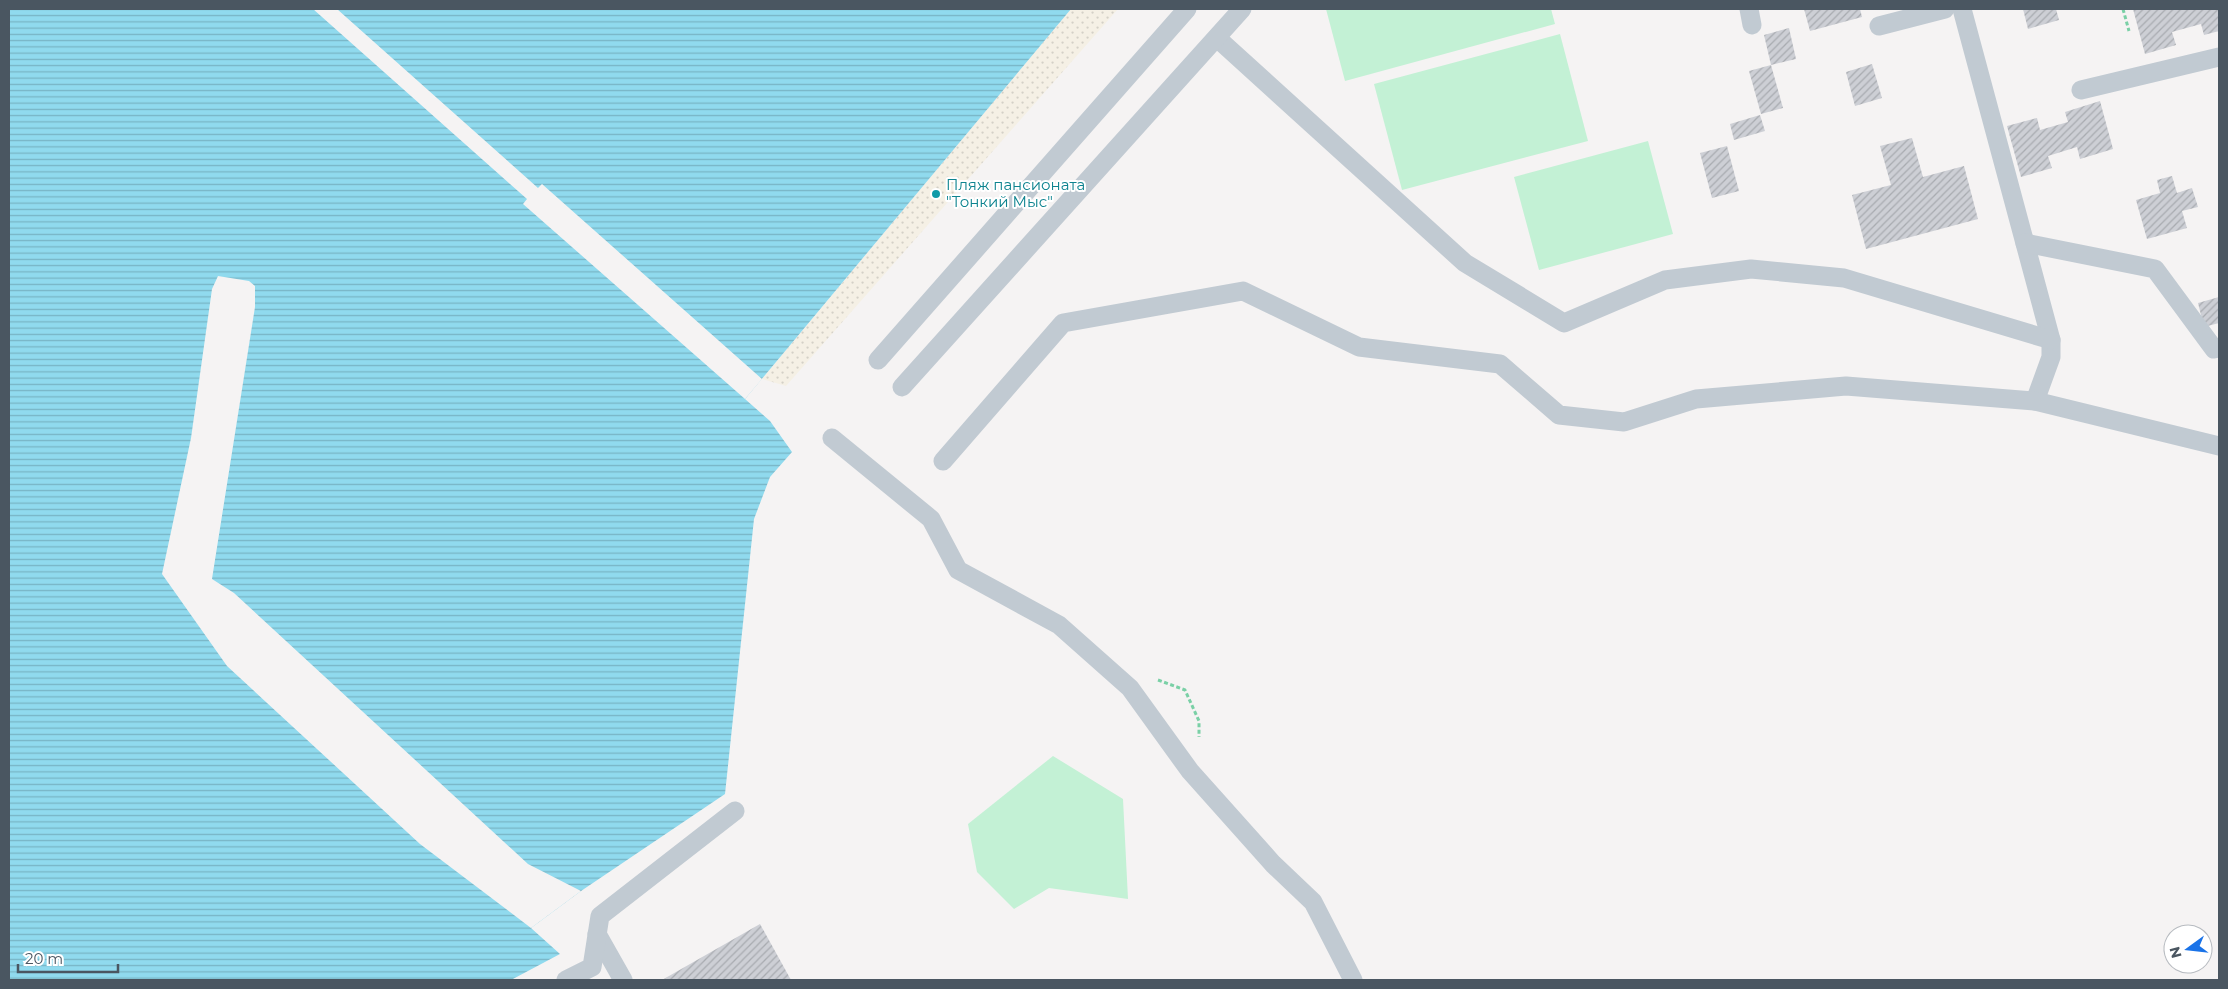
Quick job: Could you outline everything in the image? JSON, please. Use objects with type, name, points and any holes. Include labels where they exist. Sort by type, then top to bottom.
[{"type":"lane","points":[[878,360],[1187,9]]},
{"type":"lane","points":[[902,387],[1242,9]]},
{"type":"lane","points":[[1878,26],[1945,9]]},
{"type":"lane","points":[[1962,9],[2051,340],[2051,356],[2035,400]]},
{"type":"lane","points":[[1217,38],[1465,263],[1564,323],[1664,280],[1751,269],[1844,278],[2051,340]]},
{"type":"lane","points":[[2081,90],[2219,57]]},
{"type":"lane","points":[[2025,243],[2155,269],[2214,349],[2219,348]]},
{"type":"lane","points":[[943,462],[1063,323],[1243,292],[1358,347],[1500,364],[1559,416],[1624,422],[1696,399],[1846,386],[2035,400],[2219,446]]},
{"type":"lane","points":[[832,438],[931,519],[958,570],[1059,625],[1130,688],[1190,771],[1273,864],[1313,902],[1353,980]]},
{"type":"lane","points":[[566,980],[592,967],[600,916],[735,811]]},
{"type":"lane","points":[[597,934],[623,980]]},
{"type":"path","points":[[2123,9],[2129,31]]},
{"type":"green space","points":[[1326,9],[1551,9],[1555,24],[1345,81]]},
{"type":"green space","points":[[1560,34],[1588,141],[1402,190],[1374,84]]},
{"type":"green space","points":[[1648,141],[1673,234],[1539,270],[1514,177]]},
{"type":"green space","points":[[1053,756],[1123,799],[1128,899],[1049,888],[1014,909],[977,872],[968,824]]},
{"type":"sand","name":"Пляж пансионата \"Тонкий Мыс\"","points":[[1071,9],[1118,9],[786,386],[762,379]]},
{"type":"water","points":[[9,9],[1071,9],[745,399],[770,421],[792,452],[770,477],[754,519],[725,794],[581,891],[531,928],[560,954],[511,980],[9,980]]},
{"type":"pier","points":[[313,9],[337,9],[538,188],[542,184],[762,379],[745,399],[523,204],[527,199]]},
{"type":"pier","points":[[218,276],[249,281],[255,286],[255,307],[212,579],[234,593],[528,864],[581,891],[531,928],[420,844],[227,666],[162,574],[191,438],[212,289]]},
{"type":"building","points":[[1804,9],[1860,9],[1862,17],[1810,31]]},
{"type":"building","points":[[2023,9],[2056,9],[2059,20],[2028,29]]},
{"type":"building","points":[[2133,9],[2219,9],[2219,31],[2204,35],[2201,24],[2172,32],[2176,45],[2145,54]]},
{"type":"building","points":[[1789,28],[1796,59],[1771,65],[1764,35]]},
{"type":"building","points":[[1872,64],[1882,98],[1855,106],[1846,72]]},
{"type":"building","points":[[1771,65],[1783,108],[1761,114],[1749,71]]},
{"type":"building","points":[[2100,101],[2113,149],[2080,159],[2077,147],[2048,156],[2052,168],[2021,177],[2007,126],[2037,118],[2040,130],[2068,122],[2065,112]]},
{"type":"building","points":[[1760,115],[1765,131],[1734,140],[1730,124]]},
{"type":"building","points":[[1912,138],[1923,177],[1964,166],[1978,219],[1866,249],[1852,195],[1891,185],[1880,146]]},
{"type":"building","points":[[1727,146],[1739,191],[1712,198],[1700,153]]},
{"type":"building","points":[[2172,176],[2177,193],[2192,188],[2198,207],[2182,211],[2187,228],[2147,239],[2136,200],[2160,193],[2157,180]]},
{"type":"building","points":[[2219,297],[2219,323],[2204,327],[2198,303]]},
{"type":"building","points":[[760,924],[791,980],[662,980]]},
{"type":"place","name":"Пляж пансионата \"Тонкий Мыс\"","points":[[936,194]]}]
